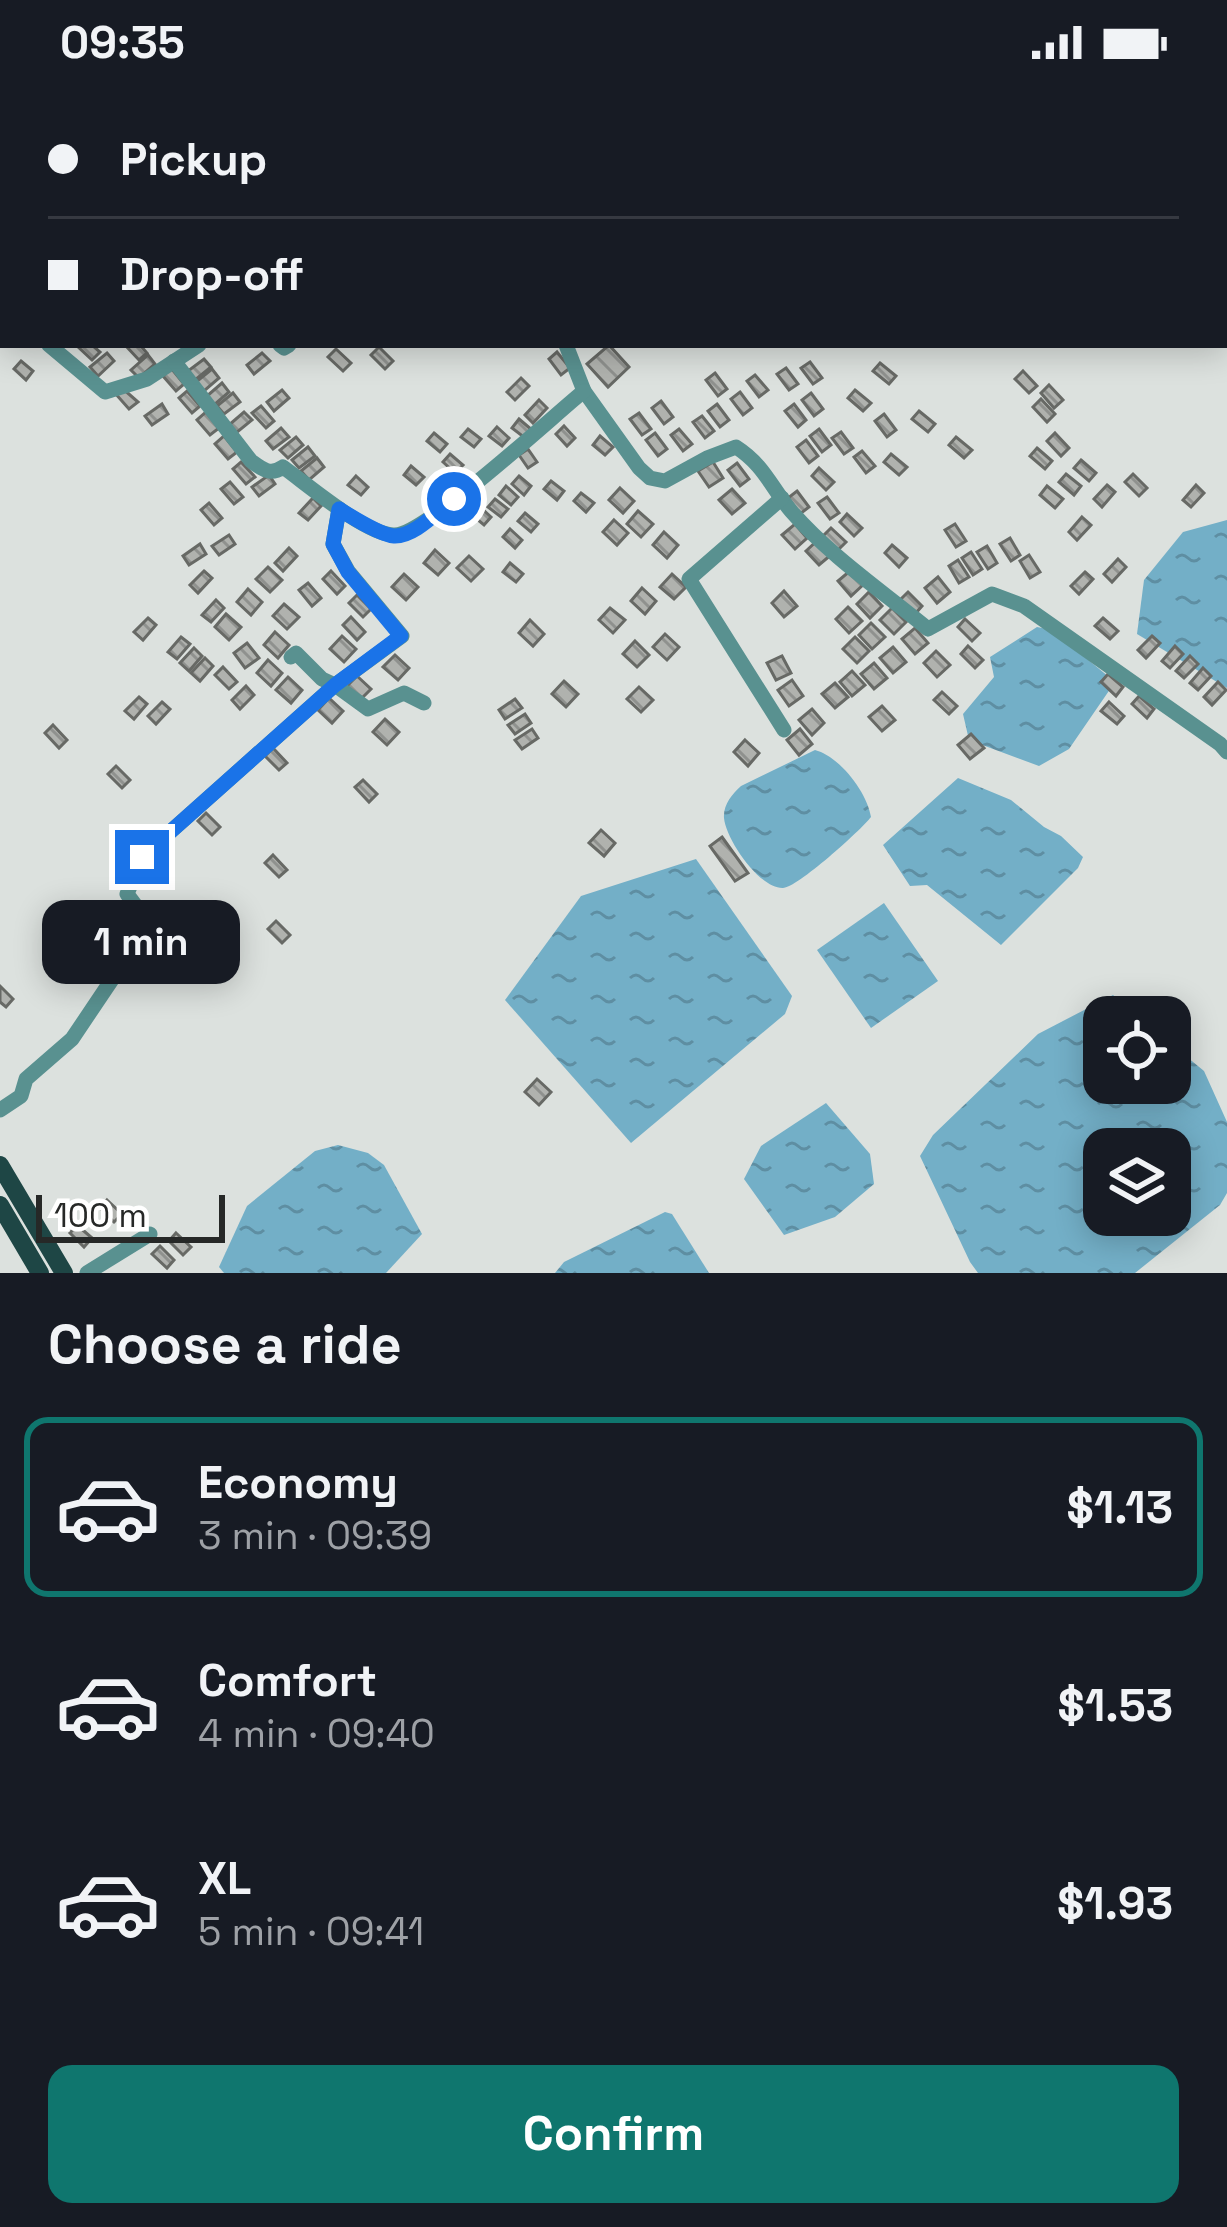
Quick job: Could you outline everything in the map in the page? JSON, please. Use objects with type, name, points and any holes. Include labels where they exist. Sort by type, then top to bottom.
[{"type":"main road","points":[[0,1165],[64,1273]]},
{"type":"main road","points":[[0,1204],[40,1273]]},
{"type":"street","points":[[54,348],[105,392],[147,379],[194,348]]},
{"type":"street","points":[[568,348],[584,391],[650,478],[665,481],[736,447],[756,460],[792,512],[928,629],[992,594],[1024,606],[1227,752]]},
{"type":"street","points":[[174,361],[265,472],[283,467],[339,509],[394,536],[413,530],[503,463],[584,391]]},
{"type":"street","points":[[782,498],[689,579],[784,730]]},
{"type":"street","points":[[0,1110],[22,1096],[26,1079],[72,1039],[113,978],[153,944],[152,926],[127,894],[142,857],[335,685],[401,636],[348,572],[333,544],[339,509]]},
{"type":"street","points":[[291,657],[296,653],[322,679],[368,709],[404,693],[424,703]]},
{"type":"street","points":[[87,1273],[150,1234]]},
{"type":"water","points":[[1227,520],[1227,688],[1137,634],[1144,580],[1183,532]]},
{"type":"water","points":[[1037,627],[1052,630],[1115,682],[1069,749],[1039,766],[969,740],[963,714],[994,677],[990,657]]},
{"type":"water","points":[[815,750],[850,776],[871,817],[801,879],[783,888],[774,886],[737,850],[726,827],[725,809],[741,786]]},
{"type":"water","points":[[958,778],[1011,800],[1083,857],[1078,868],[1001,945],[927,885],[910,886],[883,845]]},
{"type":"water","points":[[696,859],[792,996],[785,1014],[631,1143],[505,1000],[581,896]]},
{"type":"water","points":[[884,903],[938,981],[871,1028],[817,950]]},
{"type":"water","points":[[1083,1011],[1083,1104],[1191,1104],[1191,1060],[1204,1071],[1227,1122],[1227,1193],[1220,1205],[1191,1228],[1191,1128],[1083,1128],[1083,1236],[1181,1236],[1135,1273],[978,1273],[920,1156],[933,1135],[1038,1034]]},
{"type":"water","points":[[826,1103],[870,1154],[874,1184],[835,1217],[784,1235],[744,1179],[761,1146]]},
{"type":"water","points":[[338,1145],[368,1153],[384,1165],[422,1234],[386,1273],[224,1273],[219,1267],[247,1206],[315,1151]]},
{"type":"water","points":[[665,1212],[672,1214],[709,1273],[555,1273],[564,1262]]},
{"type":"building","points":[[79,348],[100,352],[92,360]]},
{"type":"building","points":[[128,348],[143,348],[147,353],[139,360]]},
{"type":"building","points":[[380,348],[393,361],[385,369],[371,355]]},
{"type":"building","points":[[612,348],[629,367],[608,387],[587,364]]},
{"type":"building","points":[[336,349],[351,363],[343,371],[328,357]]},
{"type":"building","points":[[557,352],[570,368],[561,375],[549,359]]},
{"type":"building","points":[[107,353],[114,361],[98,376],[90,367]]},
{"type":"building","points":[[262,353],[270,361],[254,374],[247,365]]},
{"type":"building","points":[[148,355],[155,364],[139,378],[131,370]]},
{"type":"building","points":[[204,359],[211,367],[195,380],[188,371]]},
{"type":"building","points":[[21,361],[33,371],[26,380],[14,369]]},
{"type":"building","points":[[810,362],[822,378],[813,384],[801,368]]},
{"type":"building","points":[[880,363],[896,376],[889,384],[873,371]]},
{"type":"building","points":[[171,368],[184,384],[176,391],[163,376]]},
{"type":"building","points":[[786,368],[798,384],[789,390],[777,374]]},
{"type":"building","points":[[212,369],[219,378],[204,391],[196,382]]},
{"type":"building","points":[[1023,371],[1037,386],[1029,393],[1015,379]]},
{"type":"building","points":[[715,373],[727,389],[718,396],[706,380]]},
{"type":"building","points":[[755,375],[768,390],[759,397],[747,381]]},
{"type":"building","points":[[521,378],[529,386],[515,400],[507,392]]},
{"type":"building","points":[[222,383],[229,392],[214,405],[207,396]]},
{"type":"building","points":[[1049,385],[1063,400],[1054,408],[1041,393]]},
{"type":"building","points":[[122,388],[138,402],[129,409],[114,392]]},
{"type":"building","points":[[282,390],[289,398],[274,411],[267,402]]},
{"type":"building","points":[[855,390],[871,403],[863,411],[848,398]]},
{"type":"building","points":[[187,391],[200,406],[192,413],[179,398]]},
{"type":"building","points":[[740,392],[752,408],[743,415],[731,399]]},
{"type":"building","points":[[233,393],[240,402],[224,414],[217,406]]},
{"type":"building","points":[[811,393],[823,409],[814,416],[802,400]]},
{"type":"building","points":[[1041,399],[1055,414],[1047,422],[1033,407]]},
{"type":"building","points":[[539,400],[547,408],[533,423],[525,415]]},
{"type":"building","points":[[661,401],[673,417],[664,424],[652,408]]},
{"type":"building","points":[[162,404],[168,414],[152,425],[145,416]]},
{"type":"building","points":[[717,404],[729,420],[720,427],[708,411]]},
{"type":"building","points":[[794,404],[806,420],[798,427],[785,411]]},
{"type":"building","points":[[261,406],[274,421],[266,428],[252,413]]},
{"type":"building","points":[[919,411],[935,424],[928,432],[912,419]]},
{"type":"building","points":[[206,412],[219,428],[210,435],[197,420]]},
{"type":"building","points":[[244,412],[252,420],[236,433],[229,425]]},
{"type":"building","points":[[639,413],[651,429],[642,435],[630,419]]},
{"type":"building","points":[[884,414],[896,430],[887,437],[875,421]]},
{"type":"building","points":[[702,416],[714,431],[705,438],[693,422]]},
{"type":"building","points":[[519,419],[532,430],[525,438],[512,428]]},
{"type":"building","points":[[564,426],[575,438],[567,446],[556,434]]},
{"type":"building","points":[[497,427],[509,438],[502,446],[489,436]]},
{"type":"building","points":[[281,428],[289,437],[273,449],[266,441]]},
{"type":"building","points":[[468,429],[481,439],[474,447],[461,437]]},
{"type":"building","points":[[679,429],[692,444],[683,451],[671,435]]},
{"type":"building","points":[[819,429],[831,445],[822,452],[810,436]]},
{"type":"building","points":[[841,432],[853,448],[844,454],[832,438]]},
{"type":"building","points":[[434,433],[447,444],[440,452],[427,441]]},
{"type":"building","points":[[655,433],[667,449],[658,456],[646,440]]},
{"type":"building","points":[[1055,433],[1069,448],[1061,456],[1047,441]]},
{"type":"building","points":[[224,436],[237,452],[228,459],[215,444]]},
{"type":"building","points":[[600,436],[613,447],[605,455],[593,445]]},
{"type":"building","points":[[296,437],[303,445],[288,458],[280,450]]},
{"type":"building","points":[[956,437],[972,450],[964,458],[949,445]]},
{"type":"building","points":[[806,440],[818,456],[809,463],[797,447]]},
{"type":"building","points":[[308,447],[315,456],[299,468],[292,460]]},
{"type":"building","points":[[1037,448],[1052,461],[1045,469],[1030,456]]},
{"type":"building","points":[[528,449],[537,462],[528,468],[519,455]]},
{"type":"building","points":[[862,451],[875,466],[866,473],[854,457]]},
{"type":"building","points":[[450,454],[463,465],[455,473],[443,462]]},
{"type":"building","points":[[891,454],[907,467],[899,475],[884,462]]},
{"type":"building","points":[[317,458],[324,467],[309,480],[301,471]]},
{"type":"building","points":[[1081,460],[1096,473],[1089,481],[1074,468]]},
{"type":"building","points":[[241,462],[255,477],[246,484],[233,469]]},
{"type":"building","points":[[713,462],[723,478],[709,487],[698,471]]},
{"type":"building","points":[[737,463],[749,479],[740,486],[728,470]]},
{"type":"building","points":[[411,466],[424,477],[416,485],[404,475]]},
{"type":"building","points":[[819,468],[834,482],[826,490],[812,476]]},
{"type":"building","points":[[1066,474],[1081,486],[1074,495],[1059,482]]},
{"type":"building","points":[[1133,474],[1147,488],[1139,496],[1125,482]]},
{"type":"building","points":[[269,475],[275,484],[259,496],[252,487]]},
{"type":"building","points":[[356,476],[368,487],[361,495],[348,485]]},
{"type":"building","points":[[519,476],[531,486],[524,495],[512,484]]},
{"type":"building","points":[[551,481],[564,491],[557,500],[544,489]]},
{"type":"building","points":[[230,482],[243,497],[234,504],[221,489]]},
{"type":"building","points":[[1107,485],[1115,492],[1102,507],[1094,499]]},
{"type":"building","points":[[1196,485],[1204,493],[1191,507],[1183,500]]},
{"type":"building","points":[[506,486],[518,497],[511,505],[499,495]]},
{"type":"building","points":[[1047,486],[1063,499],[1055,508],[1040,495]]},
{"type":"building","points":[[620,488],[634,501],[623,513],[609,500]]},
{"type":"building","points":[[732,489],[745,503],[732,514],[719,500]]},
{"type":"building","points":[[797,491],[809,507],[800,514],[788,498]]},
{"type":"building","points":[[581,493],[594,503],[586,512],[574,501]]},
{"type":"building","points":[[827,497],[839,513],[830,519],[818,503]]},
{"type":"building","points":[[313,498],[321,506],[308,520],[299,513]]},
{"type":"building","points":[[495,499],[508,509],[501,517],[488,507]]},
{"type":"building","points":[[209,503],[222,518],[214,525],[201,510]]},
{"type":"building","points":[[479,506],[491,517],[484,525],[472,515]]},
{"type":"building","points":[[638,511],[653,524],[641,537],[627,524]]},
{"type":"building","points":[[525,513],[538,524],[531,532],[518,521]]},
{"type":"building","points":[[847,514],[862,528],[854,536],[840,522]]},
{"type":"building","points":[[1082,517],[1091,525],[1077,540],[1069,532]]},
{"type":"building","points":[[614,520],[628,533],[617,545],[603,532]]},
{"type":"building","points":[[795,524],[807,538],[795,549],[782,535]]},
{"type":"building","points":[[955,524],[966,541],[956,547],[945,530]]},
{"type":"building","points":[[831,528],[846,542],[838,550],[823,536]]},
{"type":"building","points":[[510,529],[522,540],[515,548],[503,537]]},
{"type":"building","points":[[664,532],[678,545],[667,558],[653,545]]},
{"type":"building","points":[[229,535],[235,544],[219,555],[212,546]]},
{"type":"building","points":[[1010,538],[1020,555],[1011,561],[1000,544]]},
{"type":"building","points":[[819,539],[832,554],[819,565],[806,551]]},
{"type":"building","points":[[200,544],[206,554],[189,565],[183,556]]},
{"type":"building","points":[[892,545],[907,558],[899,567],[885,553]]},
{"type":"building","points":[[987,546],[997,563],[988,569],[977,552]]},
{"type":"building","points":[[289,548],[297,556],[283,571],[275,563]]},
{"type":"building","points":[[435,550],[449,563],[438,575],[424,563]]},
{"type":"building","points":[[971,552],[982,569],[973,575],[962,558]]},
{"type":"building","points":[[1029,555],[1040,572],[1030,578],[1020,561]]},
{"type":"building","points":[[469,556],[483,569],[471,581],[457,568]]},
{"type":"building","points":[[1118,559],[1126,567],[1112,582],[1104,574]]},
{"type":"building","points":[[958,560],[969,577],[959,583],[949,566]]},
{"type":"building","points":[[510,563],[523,574],[516,582],[503,572]]},
{"type":"building","points":[[268,567],[282,580],[270,592],[256,579]]},
{"type":"building","points":[[851,570],[864,584],[851,596],[838,581]]},
{"type":"building","points":[[204,571],[212,578],[198,593],[190,585]]},
{"type":"building","points":[[331,571],[345,586],[337,594],[323,579]]},
{"type":"building","points":[[1085,572],[1093,579],[1079,594],[1071,586]]},
{"type":"building","points":[[404,574],[418,587],[406,600],[392,587]]},
{"type":"building","points":[[672,574],[686,587],[674,599],[660,587]]},
{"type":"building","points":[[938,577],[950,592],[937,603],[925,588]]},
{"type":"building","points":[[308,583],[321,598],[312,606],[299,590]]},
{"type":"building","points":[[642,588],[656,601],[645,614],[631,601]]},
{"type":"building","points":[[248,589],[262,602],[251,615],[237,602]]},
{"type":"building","points":[[784,591],[797,606],[784,617],[772,603]]},
{"type":"building","points":[[869,592],[882,606],[870,618],[857,604]]},
{"type":"building","points":[[908,592],[922,606],[915,614],[900,600]]},
{"type":"building","points":[[357,595],[371,609],[363,617],[349,603]]},
{"type":"building","points":[[216,600],[224,608],[211,622],[202,615]]},
{"type":"building","points":[[284,604],[299,617],[287,629],[273,616]]},
{"type":"building","points":[[848,607],[862,621],[849,633],[836,619]]},
{"type":"building","points":[[610,608],[625,620],[613,633],[599,620]]},
{"type":"building","points":[[892,608],[906,622],[894,634],[880,620]]},
{"type":"building","points":[[226,614],[241,627],[229,640],[215,627]]},
{"type":"building","points":[[351,617],[365,632],[357,640],[343,625]]},
{"type":"building","points":[[148,618],[156,625],[143,640],[134,632]]},
{"type":"building","points":[[1103,618],[1118,631],[1110,639],[1095,626]]},
{"type":"building","points":[[965,619],[980,633],[972,641],[958,627]]},
{"type":"building","points":[[530,620],[544,634],[533,646],[519,633]]},
{"type":"building","points":[[871,623],[885,637],[872,649],[859,635]]},
{"type":"building","points":[[915,628],[928,643],[915,654],[902,639]]},
{"type":"building","points":[[275,632],[289,645],[278,658],[264,645]]},
{"type":"building","points":[[665,634],[679,647],[667,660],[653,647]]},
{"type":"building","points":[[342,636],[356,649],[344,662],[330,649]]},
{"type":"building","points":[[1152,636],[1160,643],[1146,658],[1138,650]]},
{"type":"building","points":[[181,637],[190,644],[177,659],[168,652]]},
{"type":"building","points":[[855,637],[869,651],[857,663],[843,649]]},
{"type":"building","points":[[635,641],[649,655],[637,667],[623,654]]},
{"type":"building","points":[[247,643],[259,658],[245,668],[234,653]]},
{"type":"building","points":[[968,646],[983,660],[975,668],[961,654]]},
{"type":"building","points":[[1175,646],[1183,654],[1170,668],[1162,661]]},
{"type":"building","points":[[893,647],[906,662],[893,673],[880,658]]},
{"type":"building","points":[[194,648],[202,656],[189,671],[180,663]]},
{"type":"building","points":[[936,651],[950,665],[937,677],[924,663]]},
{"type":"building","points":[[395,655],[409,668],[398,680],[383,667]]},
{"type":"building","points":[[782,656],[791,673],[776,680],[767,663]]},
{"type":"building","points":[[1190,656],[1198,664],[1184,678],[1176,671]]},
{"type":"building","points":[[205,658],[213,666],[200,681],[191,673]]},
{"type":"building","points":[[268,660],[282,673],[271,686],[257,673]]},
{"type":"building","points":[[874,663],[887,678],[874,689],[861,674]]},
{"type":"building","points":[[223,667],[237,682],[229,689],[215,675]]},
{"type":"building","points":[[1203,668],[1211,676],[1198,690],[1190,683]]},
{"type":"building","points":[[852,671],[865,685],[852,696],[840,682]]},
{"type":"building","points":[[1108,674],[1123,687],[1116,696],[1101,682]]},
{"type":"building","points":[[357,676],[371,689],[359,701],[345,688]]},
{"type":"building","points":[[288,677],[302,690],[291,703],[276,690]]},
{"type":"building","points":[[792,680],[803,696],[789,706],[778,690]]},
{"type":"building","points":[[564,681],[578,694],[566,707],[552,694]]},
{"type":"building","points":[[1218,682],[1226,690],[1212,705],[1204,697]]},
{"type":"building","points":[[835,683],[848,697],[835,708],[822,694]]},
{"type":"building","points":[[246,686],[254,695],[240,709],[232,700]]},
{"type":"building","points":[[639,687],[653,700],[641,712],[627,699]]},
{"type":"building","points":[[942,692],[957,706],[949,714],[934,700]]},
{"type":"building","points":[[1139,696],[1154,709],[1147,718],[1132,704]]},
{"type":"building","points":[[139,697],[147,704],[134,719],[125,711]]},
{"type":"building","points":[[329,698],[343,711],[332,723],[318,710]]},
{"type":"building","points":[[515,699],[522,708],[505,719],[499,710]]},
{"type":"building","points":[[162,702],[170,709],[156,724],[148,716]]},
{"type":"building","points":[[1109,702],[1124,716],[1117,724],[1101,711]]},
{"type":"building","points":[[882,706],[895,720],[882,731],[869,717]]},
{"type":"building","points":[[812,709],[824,723],[812,735],[799,720]]},
{"type":"building","points":[[525,714],[531,723],[515,734],[508,725]]},
{"type":"building","points":[[385,719],[399,732],[387,745],[373,732]]},
{"type":"building","points":[[53,725],[67,740],[59,748],[45,733]]},
{"type":"building","points":[[532,729],[538,738],[522,749],[515,740]]},
{"type":"building","points":[[800,729],[812,744],[799,755],[787,740]]},
{"type":"building","points":[[971,734],[984,748],[970,759],[958,745]]},
{"type":"building","points":[[745,740],[759,753],[748,766],[734,752]]},
{"type":"building","points":[[273,748],[287,763],[279,770],[265,756]]},
{"type":"building","points":[[116,766],[130,780],[122,788],[108,774]]},
{"type":"building","points":[[363,780],[377,794],[369,802],[355,787]]},
{"type":"building","points":[[206,813],[220,827],[212,835],[198,821]]},
{"type":"building","points":[[601,830],[615,843],[604,856],[589,843]]},
{"type":"building","points":[[722,837],[748,873],[735,881],[710,846]]},
{"type":"building","points":[[273,855],[287,870],[279,877],[265,863]]},
{"type":"building","points":[[276,921],[290,935],[282,943],[268,929]]},
{"type":"building","points":[[109,937],[123,952],[115,960],[101,945]]},
{"type":"building","points":[[0,986],[13,999],[6,1007],[0,1002]]},
{"type":"building","points":[[537,1079],[551,1092],[539,1105],[525,1092]]},
{"type":"building","points":[[107,1200],[122,1214],[114,1222],[100,1208]]},
{"type":"building","points":[[77,1225],[92,1238],[84,1247],[70,1233]]},
{"type":"building","points":[[176,1233],[191,1247],[183,1255],[169,1241]]},
{"type":"building","points":[[160,1246],[174,1260],[167,1268],[152,1254]]},
{"type":"route","points":[[142,857],[335,685],[401,636],[348,572],[333,544],[339,509],[394,536],[413,530],[454,499]]}]
